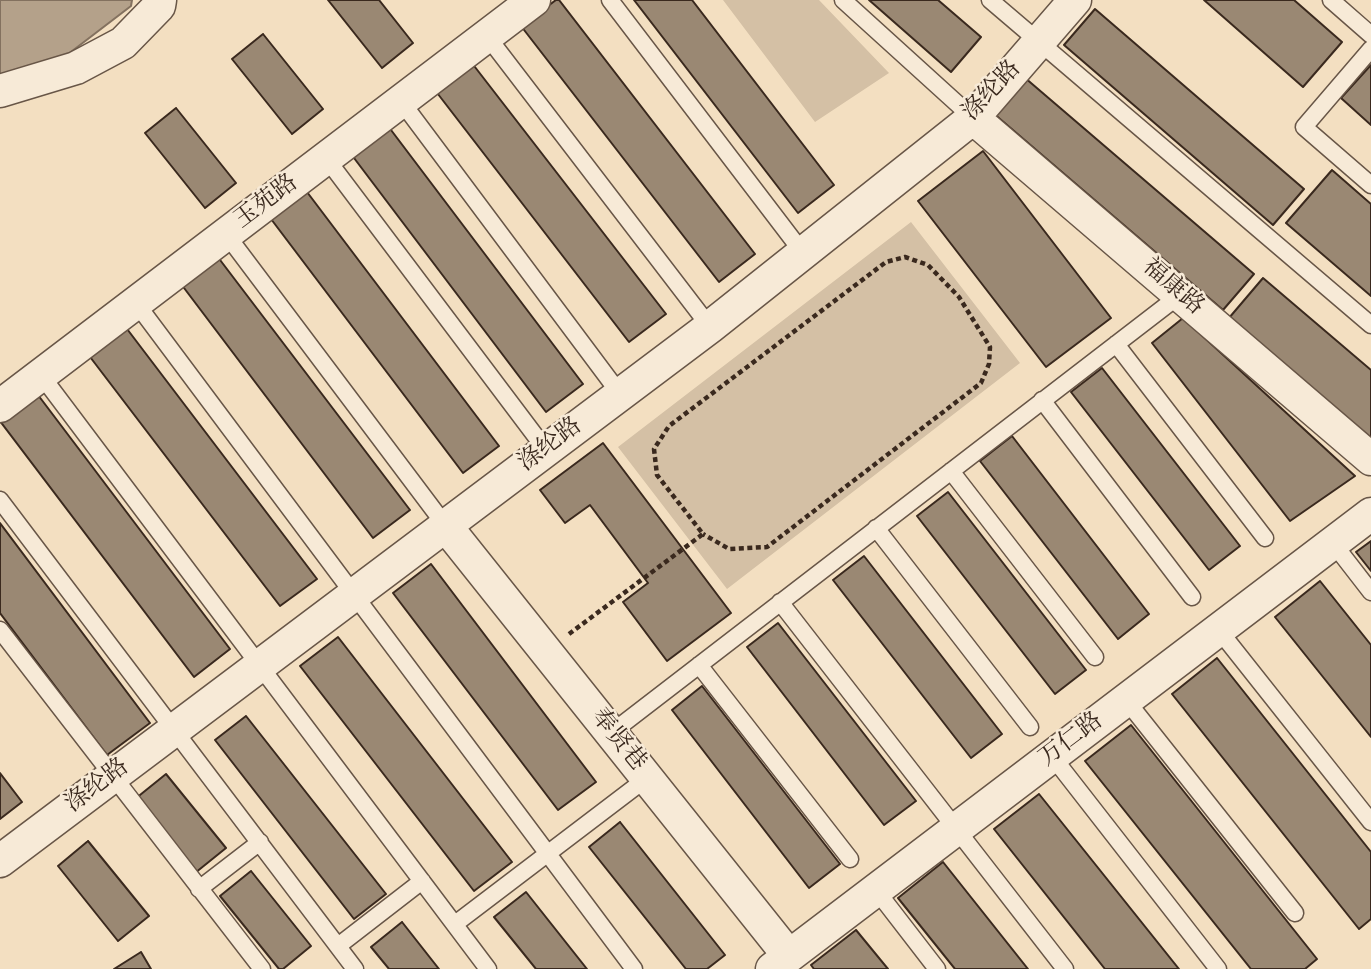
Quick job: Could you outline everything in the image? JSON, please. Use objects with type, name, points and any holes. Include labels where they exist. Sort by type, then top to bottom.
[{"type":"street","points":[[0,91],[76,68],[123,44],[159,6],[160,0]]},
{"type":"street","name":"玉苑路","points":[[0,406],[534,0]]},
{"type":"street","name":"涤纶路","points":[[0,861],[710,327],[972,118],[1075,0]]},
{"type":"street","name":"福康路","points":[[972,118],[1371,459]]},
{"type":"street","name":"万仁路","points":[[787,965],[876,890],[1371,514]]},
{"type":"street","name":"奉贤巷","points":[[445,525],[647,778],[787,965]]},
{"type":"lane","points":[[610,0],[803,253]]},
{"type":"lane","points":[[843,0],[972,118]]},
{"type":"lane","points":[[990,0],[1371,325]]},
{"type":"lane","points":[[1331,0],[1371,35]]},
{"type":"lane","points":[[487,36],[710,327]]},
{"type":"lane","points":[[1371,49],[1304,127],[1371,185]]},
{"type":"lane","points":[[401,101],[620,394]]},
{"type":"lane","points":[[326,158],[546,450]]},
{"type":"lane","points":[[226,234],[445,525]]},
{"type":"lane","points":[[611,733],[1180,295]]},
{"type":"lane","points":[[136,303],[634,969]]},
{"type":"lane","points":[[1116,344],[1265,538]]},
{"type":"lane","points":[[41,375],[488,969]]},
{"type":"lane","points":[[1042,400],[1192,597]]},
{"type":"lane","points":[[951,471],[1095,657]]},
{"type":"lane","points":[[0,499],[355,969]]},
{"type":"lane","points":[[876,528],[1030,727]]},
{"type":"lane","points":[[1333,543],[1371,592]]},
{"type":"lane","points":[[780,602],[1065,969]]},
{"type":"lane","points":[[1217,629],[1371,822]]},
{"type":"lane","points":[[0,630],[261,969]]},
{"type":"lane","points":[[699,665],[850,859]]},
{"type":"lane","points":[[1126,700],[1295,913]]},
{"type":"lane","points":[[1052,756],[1218,969]]},
{"type":"lane","points":[[455,925],[647,778]]},
{"type":"lane","points":[[199,889],[260,842]]},
{"type":"lane","points":[[338,946],[422,881]]},
{"type":"lane","points":[[876,890],[937,969]]},
{"type":"path","points":[[905,257],[928,265],[959,297],[990,347],[989,364],[981,383],[767,547],[729,549],[703,534],[657,475],[654,449],[669,426],[886,262],[905,257]]},
{"type":"path","points":[[546,652],[703,534]]},
{"type":"shaded area","points":[[0,0],[132,0],[131,6],[63,58],[0,77]]},
{"type":"shaded area","points":[[723,0],[819,0],[889,73],[815,122]]},
{"type":"shaded area","points":[[911,222],[1020,363],[727,589],[618,447]]},
{"type":"building","points":[[328,0],[379,0],[413,43],[382,68]]},
{"type":"building","points":[[559,0],[755,254],[719,282],[521,26]]},
{"type":"building","points":[[634,0],[692,0],[834,185],[798,213]]},
{"type":"building","points":[[869,0],[938,0],[981,37],[951,72]]},
{"type":"building","points":[[1204,0],[1294,0],[1342,42],[1303,87]]},
{"type":"building","points":[[1095,9],[1304,189],[1273,225],[1064,45]]},
{"type":"building","points":[[263,34],[323,109],[292,134],[232,59]]},
{"type":"building","points":[[468,58],[666,314],[629,342],[431,85]]},
{"type":"building","points":[[1371,65],[1371,125],[1341,98]]},
{"type":"building","points":[[1024,77],[1254,274],[1223,310],[993,113]]},
{"type":"building","points":[[176,108],[236,183],[205,208],[145,133]]},
{"type":"building","points":[[388,126],[583,384],[546,412],[351,154]]},
{"type":"building","points":[[983,151],[1111,318],[1046,367],[918,201]]},
{"type":"building","points":[[1332,170],[1371,204],[1371,296],[1286,223]]},
{"type":"building","points":[[304,188],[499,446],[463,473],[268,215]]},
{"type":"building","points":[[214,252],[410,510],[373,538],[178,280]]},
{"type":"building","points":[[1263,278],[1371,370],[1371,440],[1229,318]]},
{"type":"building","points":[[1183,318],[1355,476],[1290,521],[1152,343]]},
{"type":"building","points":[[121,321],[317,579],[280,606],[84,349]]},
{"type":"building","points":[[1102,368],[1240,546],[1209,570],[1071,392]]},
{"type":"building","points":[[35,391],[230,649],[194,677],[0,421]]},
{"type":"building","points":[[1012,436],[1149,614],[1118,639],[980,461]]},
{"type":"building","points":[[603,443],[731,613],[667,661],[623,602],[648,583],[590,505],[565,523],[540,490]]},
{"type":"building","points":[[948,492],[1086,670],[1055,694],[917,516]]},
{"type":"building","points":[[0,523],[150,723],[107,755],[0,613]]},
{"type":"building","points":[[1371,541],[1371,571],[1356,552]]},
{"type":"building","points":[[864,556],[1002,734],[971,758],[833,580]]},
{"type":"building","points":[[431,564],[596,782],[558,810],[393,593]]},
{"type":"building","points":[[1320,581],[1371,645],[1371,737],[1275,617]]},
{"type":"building","points":[[778,623],[916,801],[884,825],[747,647]]},
{"type":"building","points":[[338,637],[512,862],[474,891],[300,666]]},
{"type":"building","points":[[1217,658],[1371,852],[1371,919],[1359,929],[1172,694]]},
{"type":"building","points":[[702,686],[840,864],[809,888],[672,710]]},
{"type":"building","points":[[246,716],[386,894],[354,919],[215,740]]},
{"type":"building","points":[[1131,725],[1317,959],[1305,969],[1251,969],[1085,761]]},
{"type":"building","points":[[0,773],[22,802],[0,819]]},
{"type":"building","points":[[166,774],[226,848],[195,873],[135,799]]},
{"type":"building","points":[[1039,794],[1179,969],[1105,969],[994,829]]},
{"type":"building","points":[[620,822],[725,955],[707,969],[686,969],[589,847]]},
{"type":"building","points":[[88,841],[149,916],[118,941],[58,866]]},
{"type":"building","points":[[943,862],[1028,969],[955,969],[898,898]]},
{"type":"building","points":[[251,871],[311,946],[283,969],[279,969],[220,896]]},
{"type":"building","points":[[526,892],[587,969],[536,969],[494,917]]},
{"type":"building","points":[[402,922],[439,969],[389,969],[371,947]]},
{"type":"building","points":[[856,930],[888,969],[814,969],[811,965]]},
{"type":"building","points":[[141,952],[151,969],[114,969]]}]
